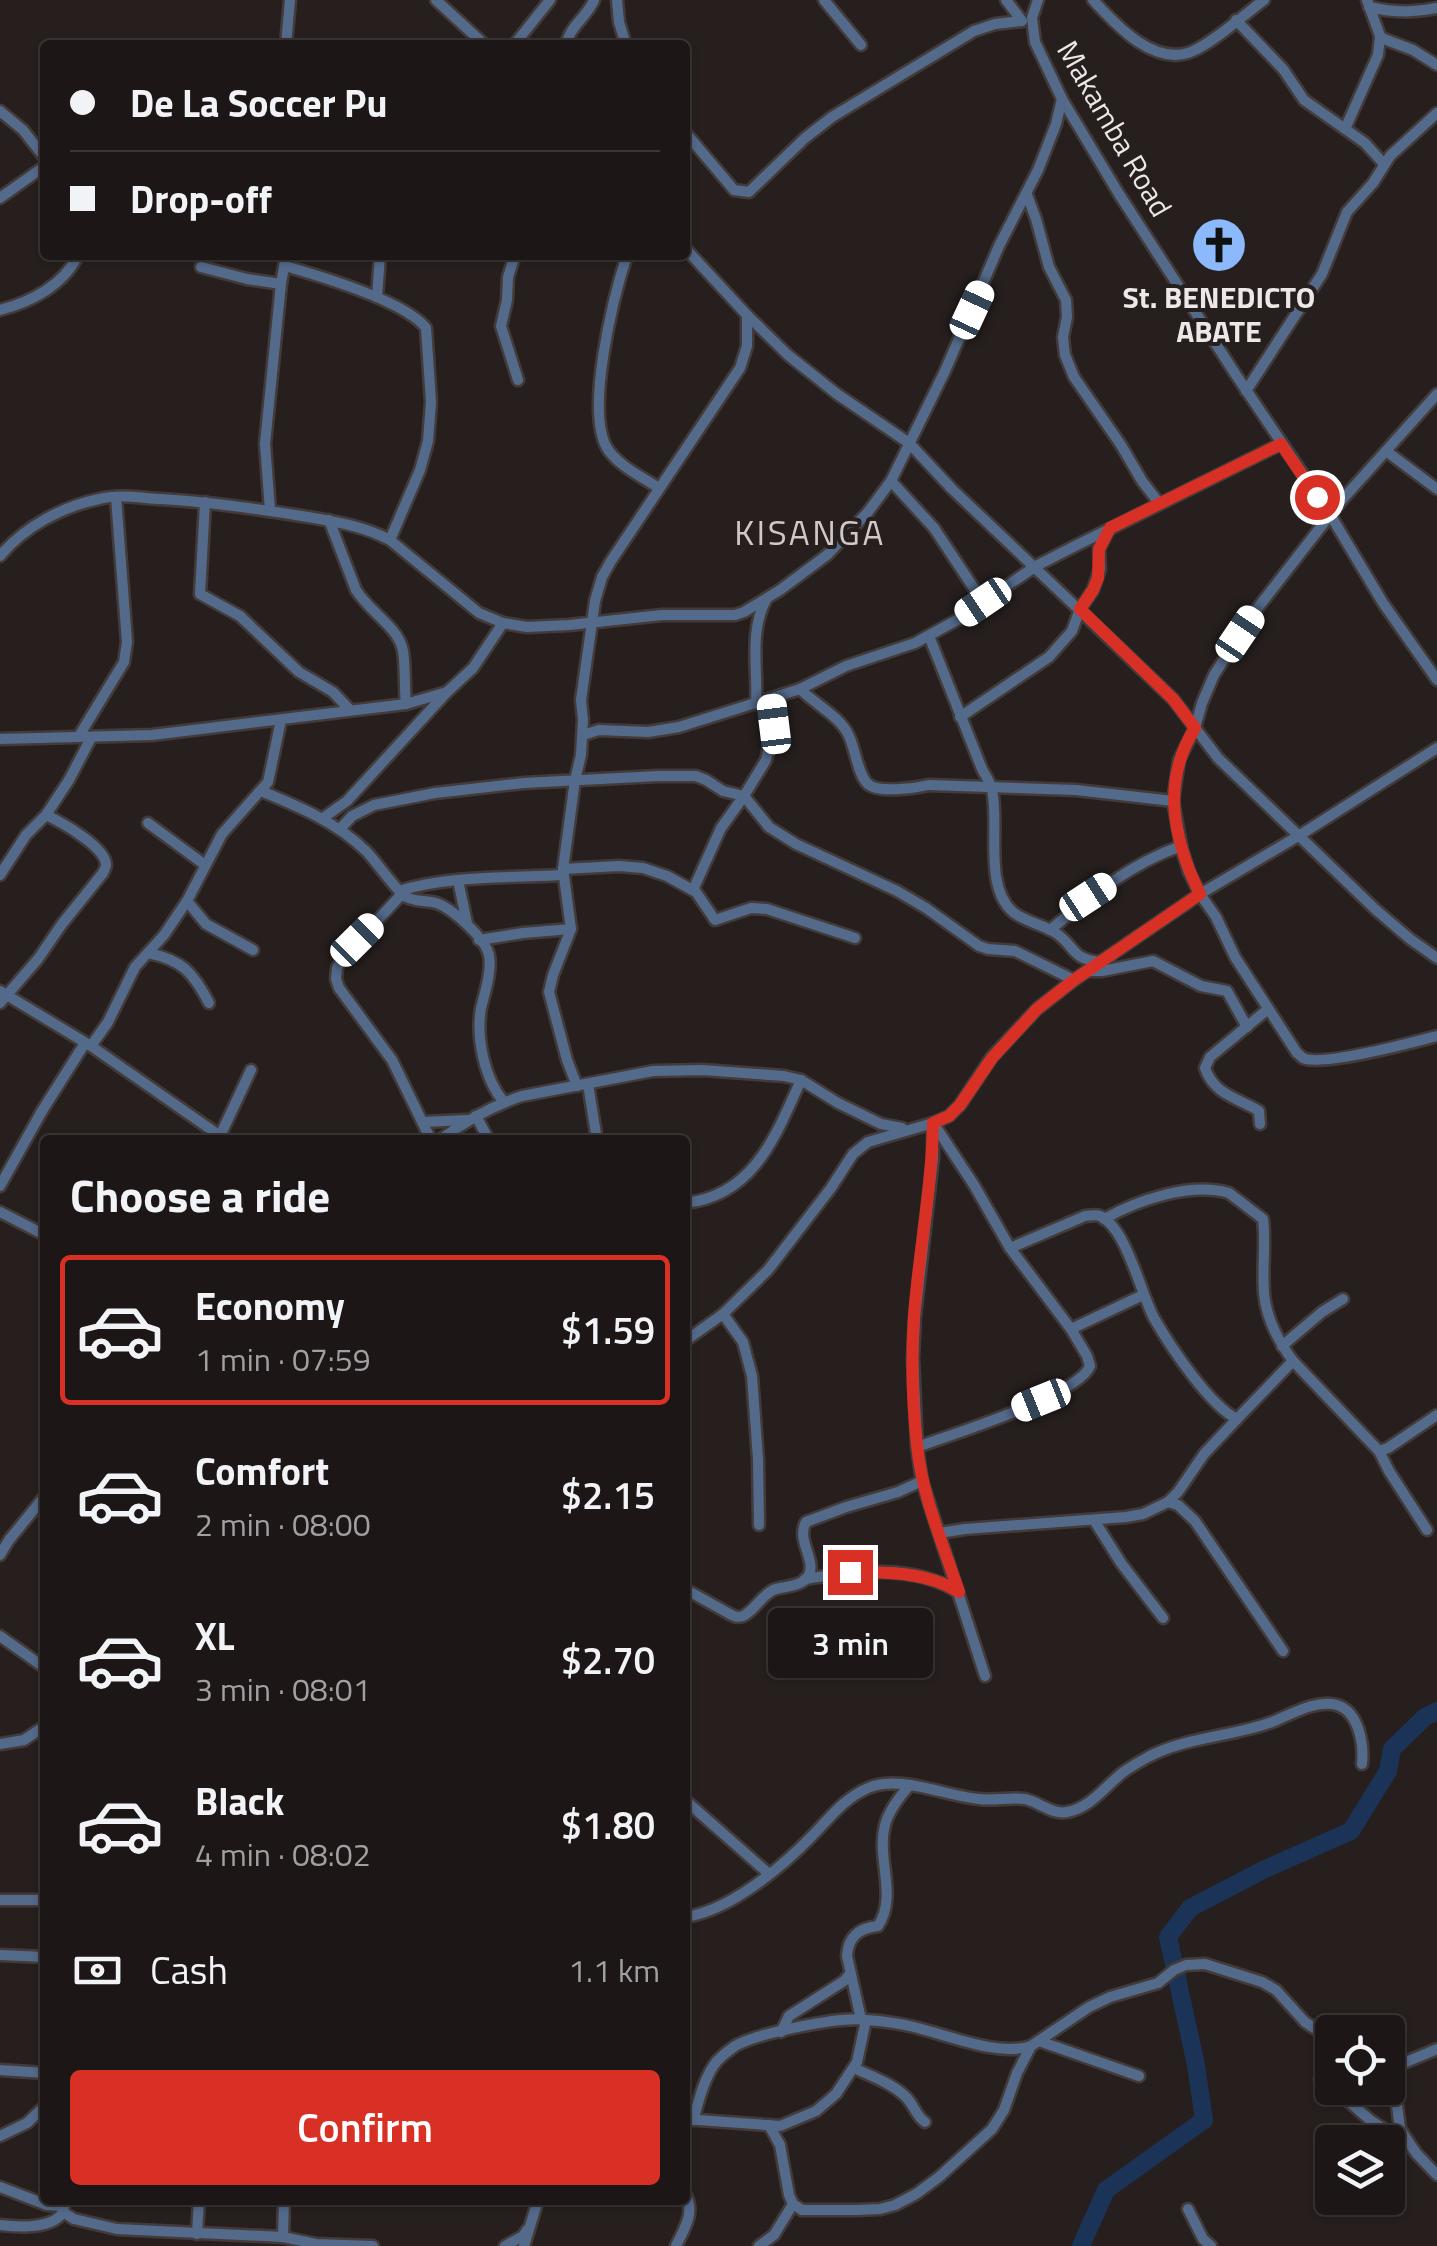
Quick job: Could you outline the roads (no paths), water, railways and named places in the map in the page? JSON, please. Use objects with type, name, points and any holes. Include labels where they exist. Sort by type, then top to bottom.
[{"type":"street","points":[[286,40],[290,0]]},
{"type":"street","points":[[436,0],[480,40]]},
{"type":"street","points":[[518,40],[550,0]]},
{"type":"street","points":[[567,40],[594,0]]},
{"type":"street","points":[[617,0],[624,40]]},
{"type":"street","points":[[824,0],[861,45]]},
{"type":"street","points":[[1006,0],[1027,20]]},
{"type":"street","name":"Makamba Road","points":[[1038,0],[1027,20],[1062,98],[1246,391],[1437,680]]},
{"type":"street","points":[[1093,0],[1128,35],[1168,54],[1194,51],[1264,0]]},
{"type":"street","points":[[1346,129],[1378,55],[1380,36],[1368,4]]},
{"type":"street","points":[[1368,4],[1400,11],[1437,8]]},
{"type":"street","points":[[690,138],[734,190],[749,192],[805,138],[856,100],[974,31],[1027,20]]},
{"type":"street","points":[[1236,20],[1283,69],[1304,100],[1365,143],[1384,164]]},
{"type":"street","points":[[1380,36],[1437,65]]},
{"type":"street","points":[[0,556],[14,538],[73,506],[116,497],[205,502],[358,526],[390,540],[479,613],[503,624],[527,627],[662,616],[735,615],[767,599],[827,555],[891,481],[1026,196],[1050,142],[1062,98]]},
{"type":"street","points":[[0,111],[23,130],[40,152]]},
{"type":"street","points":[[1246,391],[1322,274],[1347,212],[1413,132],[1437,113]]},
{"type":"street","points":[[0,198],[40,170]]},
{"type":"street","points":[[1026,196],[1049,267],[1066,300],[1064,354],[1074,376],[1159,503]]},
{"type":"street","points":[[690,253],[788,355],[837,394],[909,442],[1173,699],[1218,758],[1375,909],[1437,958]]},
{"type":"street","points":[[0,310],[50,288],[69,272],[75,260]]},
{"type":"street","points":[[270,510],[265,444],[286,260],[377,296],[414,316],[426,328],[431,402],[428,441],[390,540]]},
{"type":"street","points":[[377,296],[380,260]]},
{"type":"street","points":[[514,260],[502,326],[518,380]]},
{"type":"street","points":[[625,260],[604,348],[602,434],[606,448],[619,461],[659,488]]},
{"type":"street","points":[[201,267],[281,284]]},
{"type":"street","points":[[595,1135],[582,1085],[567,1060],[549,992],[571,930],[564,872],[583,735],[582,700],[592,623],[602,577],[740,368],[748,346],[747,315]]},
{"type":"street","points":[[1437,394],[1308,541],[1228,652],[1202,702],[1195,728],[1179,760],[1172,801],[1189,872],[1234,957],[1297,1053],[1312,1060],[1437,1036]]},
{"type":"street","points":[[583,735],[598,730],[648,732],[679,727],[771,700],[846,666],[928,636],[1036,566],[1281,444]]},
{"type":"street","points":[[1386,451],[1437,488]]},
{"type":"street","points":[[891,481],[934,528],[983,602]]},
{"type":"street","points":[[0,874],[69,780],[85,737],[124,662],[127,642],[116,497]]},
{"type":"street","points":[[205,502],[200,594],[250,624],[299,672],[333,692],[350,710]]},
{"type":"street","points":[[329,520],[362,600],[396,634],[403,647],[406,704]]},
{"type":"street","points":[[960,717],[1048,658],[1072,631],[1098,578],[1099,549],[1110,528]]},
{"type":"street","points":[[756,704],[756,636],[760,611],[767,599]]},
{"type":"street","points":[[324,818],[347,801],[473,668],[503,624]]},
{"type":"street","points":[[928,636],[992,788],[995,858],[1004,901],[1020,917],[1062,938],[1077,955],[1100,962]]},
{"type":"street","points":[[800,689],[846,730],[864,780],[870,786],[1076,790],[1172,801]]},
{"type":"street","points":[[0,739],[152,735],[406,704],[448,692]]},
{"type":"street","points":[[693,890],[721,828],[766,760],[774,724],[771,700]]},
{"type":"street","points":[[0,1186],[42,1110],[108,1022],[135,967],[187,901],[222,834],[268,782],[281,720]]},
{"type":"street","points":[[690,1337],[723,1314],[768,1270],[854,1154],[868,1142],[949,1116],[1010,1036],[1074,980],[1200,894],[1437,748]]},
{"type":"street","points":[[340,828],[352,816],[396,800],[524,783],[696,776],[744,796],[770,827],[796,844],[897,891],[979,946],[1007,948],[1074,980]]},
{"type":"street","points":[[261,791],[340,828],[373,858],[400,893],[451,910],[487,950],[489,966],[480,1012],[480,1042],[495,1090],[504,1102]]},
{"type":"street","points":[[46,815],[83,837],[104,858],[106,866],[38,959],[2,996],[88,1044],[219,1135]]},
{"type":"street","points":[[148,824],[206,865]]},
{"type":"street","points":[[1050,930],[1088,897],[1138,864],[1181,846]]},
{"type":"street","points":[[429,1135],[392,1060],[345,999],[336,979],[343,957],[400,893],[427,883],[619,866],[643,868],[693,890],[716,920],[751,908],[767,909],[855,938]]},
{"type":"street","points":[[458,880],[467,925]]},
{"type":"street","points":[[187,901],[206,924],[253,950]]},
{"type":"street","points":[[479,940],[571,930]]},
{"type":"street","points":[[148,953],[164,956],[190,972],[209,1002]]},
{"type":"street","points":[[1087,972],[1143,961],[1162,964],[1192,982],[1228,991],[1248,1027]]},
{"type":"street","points":[[1260,1124],[1259,1111],[1229,1098],[1210,1080],[1205,1068],[1210,1057],[1268,1009]]},
{"type":"street","points":[[224,1135],[251,1070]]},
{"type":"street","points":[[448,1135],[473,1118],[522,1096],[653,1071],[715,1071],[802,1080],[861,1116],[907,1129]]},
{"type":"street","points":[[690,1203],[725,1192],[747,1176],[766,1150],[802,1080]]},
{"type":"street","points":[[423,1122],[473,1118]]},
{"type":"street","points":[[473,1118],[485,1135]]},
{"type":"street","points":[[917,1447],[1041,1400],[1085,1376],[1090,1366],[1070,1329],[1010,1248],[933,1123]]},
{"type":"street","points":[[933,1123],[934,1158],[915,1316],[917,1447],[922,1482],[985,1676]]},
{"type":"street","points":[[1104,1219],[1140,1201],[1164,1195],[1224,1191],[1263,1218],[1264,1294],[1282,1346],[1379,1450],[1427,1530]]},
{"type":"street","points":[[0,1212],[40,1232]]},
{"type":"street","points":[[1010,1248],[1084,1216],[1104,1219],[1132,1260],[1154,1318],[1217,1406],[1236,1420]]},
{"type":"street","points":[[1070,1329],[1144,1295]]},
{"type":"street","points":[[1282,1346],[1344,1299]]},
{"type":"street","points":[[723,1314],[743,1342],[749,1360],[758,1458],[759,1525]]},
{"type":"street","points":[[938,1533],[1143,1514],[1168,1502],[1204,1454],[1293,1361]]},
{"type":"street","points":[[1379,1450],[1437,1415]]},
{"type":"street","points":[[806,1579],[810,1572],[802,1531],[806,1522],[922,1482]]},
{"type":"street","points":[[0,1555],[40,1502]]},
{"type":"street","points":[[1168,1502],[1178,1505],[1194,1520],[1283,1651]]},
{"type":"street","points":[[1094,1520],[1163,1618]]},
{"type":"street","points":[[690,1592],[728,1614],[740,1616],[769,1592],[806,1579],[850,1572],[888,1573],[940,1583],[959,1592]]},
{"type":"street","points":[[0,1636],[40,1664]]},
{"type":"street","points":[[690,1916],[724,1905],[769,1874],[838,1807],[872,1786],[903,1782],[965,1798],[1024,1799],[1058,1813],[1070,1812],[1099,1795],[1124,1771],[1166,1749],[1252,1729],[1325,1704],[1338,1705],[1353,1719],[1362,1740],[1362,1764]]},
{"type":"street","points":[[0,1744],[24,1740],[40,1729]]},
{"type":"street","points":[[690,2119],[780,2126],[816,2112],[836,2094],[854,2068],[864,2019],[850,1974],[847,1946],[855,1934],[864,1927],[878,1926],[884,1916],[886,1824],[910,1785]]},
{"type":"street","points":[[690,1804],[769,1874]]},
{"type":"street","points":[[0,1900],[40,1900]]},
{"type":"street","points":[[0,1955],[40,1957]]},
{"type":"street","points":[[690,2117],[718,2059],[734,2046],[757,2037],[849,2018],[917,2028],[1012,2050],[1035,2043],[1110,1997],[1158,1983],[1186,1965],[1204,1964],[1262,1982],[1276,1990],[1315,2029]]},
{"type":"street","points":[[781,2032],[789,2016],[850,1974]]},
{"type":"street","points":[[1035,2043],[1140,2076]]},
{"type":"street","points":[[770,2125],[780,2146],[789,2195],[802,2210],[880,2209],[895,2205],[952,2166],[992,2129],[1035,2043]]},
{"type":"street","points":[[1405,2062],[1437,2049]]},
{"type":"street","points":[[854,2068],[900,2092],[925,2122]]},
{"type":"street","points":[[0,2070],[40,2073]]},
{"type":"street","points":[[1353,2105],[1412,2147]]},
{"type":"street","points":[[1398,2105],[1400,2129],[1437,2175]]},
{"type":"street","points":[[0,2136],[27,2123],[40,2111]]},
{"type":"street","points":[[0,2187],[40,2202]]},
{"type":"street","points":[[759,2246],[774,2235],[793,2204]]},
{"type":"street","points":[[197,2234],[199,2205]]},
{"type":"street","points":[[283,2237],[284,2205]]},
{"type":"street","points":[[524,2246],[537,2205]]},
{"type":"street","points":[[676,2246],[690,2205]]},
{"type":"street","points":[[0,2225],[30,2227],[49,2222],[59,2217],[64,2206],[74,2219],[117,2229],[197,2234],[221,2240],[283,2237],[316,2244],[373,2246]]},
{"type":"street","points":[[1188,2208],[1203,2239],[1211,2246]]},
{"type":"street","points":[[504,2246],[523,2236],[531,2225]]},
{"type":"waterway","points":[[1081,2246],[1106,2190],[1204,2120],[1168,1937],[1190,1908],[1351,1831],[1388,1771],[1392,1749],[1425,1717],[1437,1711]]},
{"type":"place","name":"St. BENEDICTO ABATE","points":[[1219,245]]},
{"type":"district","name":"KISANGA","points":[[810,533]]}]
